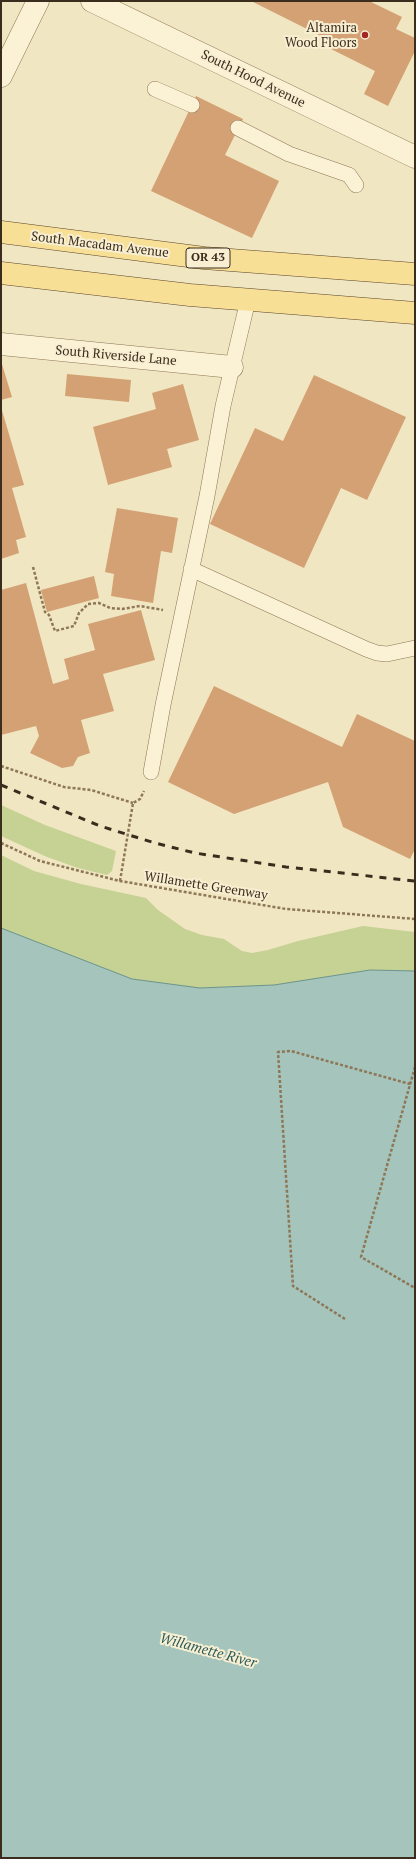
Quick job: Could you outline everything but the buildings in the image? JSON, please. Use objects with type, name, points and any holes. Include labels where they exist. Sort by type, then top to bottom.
[{"type":"main road","name":"South Macadam Avenue","points":[[1,232],[204,258],[415,274]]},
{"type":"main road","points":[[1,273],[248,300],[415,313]]},
{"type":"street","points":[[1,76],[38,1]]},
{"type":"street","name":"South Hood Avenue","points":[[92,1],[415,157]]},
{"type":"street","name":"South Riverside Lane","points":[[1,344],[232,367]]},
{"type":"lane","points":[[156,89],[192,105]]},
{"type":"lane","points":[[238,128],[289,154],[348,175],[356,185]]},
{"type":"lane","points":[[151,772],[163,704],[232,367],[248,300]]},
{"type":"lane","points":[[191,569],[377,653],[387,654],[415,648]]},
{"type":"path","points":[[33,567],[45,612],[49,614],[55,631],[74,626],[79,613],[88,604],[98,603],[110,608],[122,609],[140,606],[160,609]]},
{"type":"path","points":[[1,766],[64,787],[91,790],[133,803],[140,799],[151,772]]},
{"type":"path","points":[[120,881],[133,803]]},
{"type":"path","name":"Willamette Greenway","points":[[1,843],[40,861],[120,881],[286,909],[415,919]]},
{"type":"path","points":[[345,1318],[293,1286],[278,1052],[291,1051],[410,1084]]},
{"type":"path","points":[[415,1067],[361,1257],[415,1288]]},
{"type":"green space","points":[[1,805],[45,825],[116,851],[112,871],[107,875],[78,868],[47,857],[1,836]]},
{"type":"green space","points":[[1,855],[34,871],[81,884],[146,898],[158,910],[185,929],[202,935],[224,939],[242,951],[252,953],[363,926],[415,932],[415,971],[370,970],[274,985],[200,988],[132,979],[1,928]]},
{"type":"water","name":"Willamette River","points":[[1,928],[132,979],[200,988],[274,985],[370,970],[415,971],[415,1858],[1,1858]]},
{"type":"railway","points":[[1,785],[100,826],[155,843],[195,853],[286,867],[415,881]]},
{"type":"place","name":"Altamira Wood Floors","points":[[365,35]]}]
